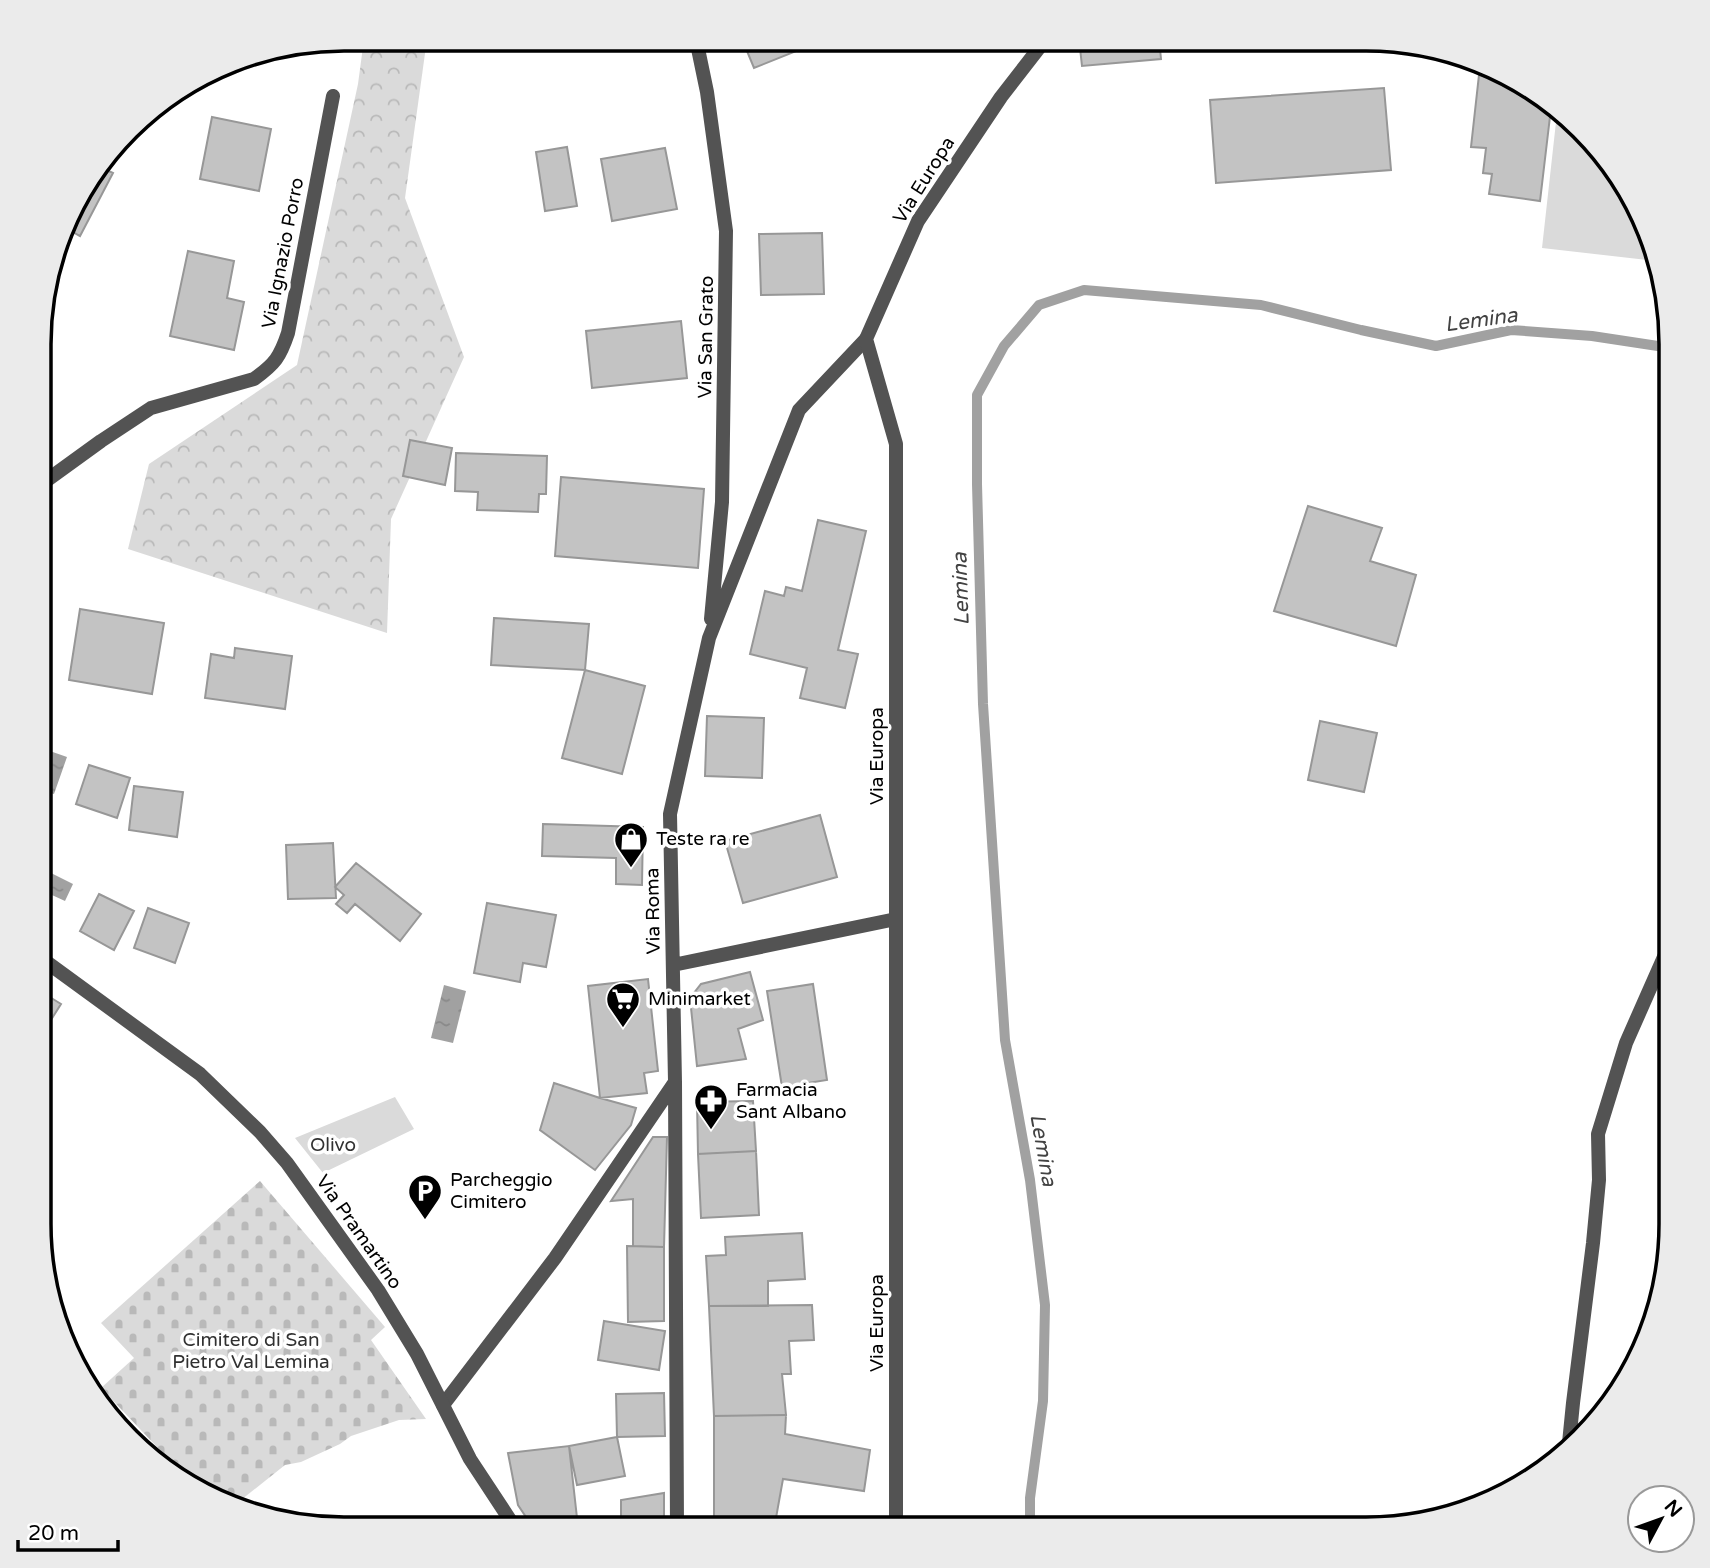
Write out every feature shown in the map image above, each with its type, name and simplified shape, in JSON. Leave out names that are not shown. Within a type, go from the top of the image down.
[{"type":"street","name":"Via San Grato","points":[[698,51],[707,92],[726,230],[722,502],[709,638]]},
{"type":"street","name":"Via Europa","points":[[896,1517],[896,444],[866,339],[918,221],[1001,97],[1037,51]]},
{"type":"street","name":"Via Ignazio Porro","points":[[51,477],[151,408],[254,379],[269,369],[281,354],[288,333],[332,96]]},
{"type":"street","name":"Via Roma","points":[[677,1517],[675,1082],[670,814],[709,638],[799,410],[866,339]]},
{"type":"street","points":[[673,964],[896,919]]},
{"type":"street","name":"Via Pramartino","points":[[51,965],[200,1074],[260,1132],[287,1163],[378,1290],[417,1354],[470,1460],[508,1517]]},
{"type":"street","points":[[1570,1434],[1599,1180],[1598,1134],[1626,1044],[1659,968]]},
{"type":"street","points":[[443,1405],[555,1258],[675,1082]]},
{"type":"green space","points":[[362,51],[425,51],[405,198],[464,357],[391,519],[387,633],[128,549],[149,464],[297,365],[358,84]]},
{"type":"green space","points":[[1556,121],[1586,151],[1610,181],[1629,214],[1647,260],[1542,248]]},
{"type":"green space","name":"Olivo","points":[[395,1097],[414,1129],[323,1173],[295,1138]]},
{"type":"green space","name":"Cimitero di San Pietro Val Lemina","points":[[260,1181],[385,1327],[371,1340],[426,1419],[399,1420],[351,1436],[301,1462],[285,1465],[242,1499],[197,1478],[168,1458],[101,1388],[134,1358],[101,1323]]},
{"type":"water","points":[[51,751],[67,757],[54,794],[51,793]]},
{"type":"water","points":[[51,873],[73,884],[65,901],[51,895]]},
{"type":"water","points":[[444,985],[466,991],[453,1043],[431,1038]]},
{"type":"building","points":[[747,51],[796,51],[754,68]]},
{"type":"building","points":[[1080,51],[1160,51],[1161,59],[1082,66]]},
{"type":"building","points":[[1479,75],[1513,90],[1550,116],[1540,201],[1489,194],[1492,174],[1483,173],[1486,148],[1471,147]]},
{"type":"building","points":[[1384,88],[1391,170],[1216,183],[1210,100]]},
{"type":"building","points":[[212,117],[271,129],[259,191],[200,179]]},
{"type":"building","points":[[567,147],[577,206],[545,211],[536,152]]},
{"type":"building","points":[[665,148],[677,209],[612,221],[601,159]]},
{"type":"building","points":[[108,171],[113,173],[80,236],[73,232],[81,214]]},
{"type":"building","points":[[822,233],[824,294],[761,295],[759,234]]},
{"type":"building","points":[[188,251],[234,261],[227,298],[244,302],[234,350],[170,336]]},
{"type":"building","points":[[681,321],[687,378],[592,388],[586,331]]},
{"type":"building","points":[[410,440],[452,448],[445,485],[403,476]]},
{"type":"building","points":[[456,453],[547,456],[546,494],[539,494],[538,512],[477,510],[478,492],[455,491]]},
{"type":"building","points":[[561,477],[704,489],[698,568],[555,556]]},
{"type":"building","points":[[1308,506],[1382,528],[1370,561],[1416,575],[1396,646],[1274,611]]},
{"type":"building","points":[[818,520],[866,531],[838,650],[858,654],[845,708],[800,698],[807,668],[750,654],[765,591],[784,596],[786,587],[802,591]]},
{"type":"building","points":[[80,609],[164,623],[152,694],[69,680]]},
{"type":"building","points":[[494,618],[589,624],[585,670],[491,665]]},
{"type":"building","points":[[235,648],[292,656],[285,709],[205,698],[211,654],[234,658]]},
{"type":"building","points":[[585,670],[645,686],[622,774],[562,758]]},
{"type":"building","points":[[707,716],[764,718],[762,778],[705,776]]},
{"type":"building","points":[[1320,721],[1377,733],[1364,792],[1308,780]]},
{"type":"building","points":[[89,765],[130,778],[117,818],[76,804]]},
{"type":"building","points":[[134,786],[183,792],[177,837],[129,830]]},
{"type":"building","points":[[820,815],[837,877],[743,903],[725,841]]},
{"type":"building","points":[[543,824],[643,827],[642,885],[616,884],[616,858],[542,856]]},
{"type":"building","points":[[333,843],[336,898],[288,899],[286,845]]},
{"type":"building","points":[[356,863],[421,914],[400,941],[355,904],[347,913],[336,904],[344,895],[335,887]]},
{"type":"building","points":[[99,894],[134,911],[114,950],[80,931]]},
{"type":"building","points":[[487,903],[556,915],[546,967],[523,963],[520,982],[474,973]]},
{"type":"building","points":[[148,908],[189,923],[175,963],[134,948]]},
{"type":"building","points":[[750,972],[763,1020],[738,1029],[746,1059],[697,1066],[690,998],[701,984]]},
{"type":"building","name":"Minimarket","points":[[648,979],[658,1071],[644,1073],[647,1093],[600,1098],[588,986]]},
{"type":"building","points":[[813,984],[827,1080],[782,1087],[767,991]]},
{"type":"building","points":[[51,998],[61,1004],[51,1020]]},
{"type":"building","points":[[554,1083],[636,1108],[631,1125],[595,1170],[540,1130]]},
{"type":"building","points":[[753,1101],[756,1151],[698,1154],[697,1102]]},
{"type":"building","points":[[653,1137],[667,1137],[664,1247],[633,1246],[633,1199],[611,1201]]},
{"type":"building","points":[[756,1151],[759,1215],[701,1218],[698,1154]]},
{"type":"building","points":[[802,1233],[805,1279],[768,1281],[768,1306],[709,1306],[706,1256],[726,1255],[725,1237]]},
{"type":"building","points":[[627,1246],[664,1247],[664,1321],[628,1322]]},
{"type":"building","points":[[812,1305],[814,1340],[789,1341],[791,1374],[782,1374],[786,1415],[714,1416],[709,1306]]},
{"type":"building","points":[[604,1321],[665,1331],[659,1370],[598,1360]]},
{"type":"building","points":[[664,1393],[665,1436],[617,1437],[616,1394]]},
{"type":"building","points":[[786,1415],[785,1434],[870,1450],[864,1491],[783,1479],[776,1517],[714,1517],[714,1416]]},
{"type":"building","points":[[617,1437],[625,1476],[577,1485],[569,1446]]},
{"type":"building","points":[[569,1446],[577,1517],[526,1517],[518,1505],[508,1453]]},
{"type":"building","points":[[664,1493],[664,1517],[621,1517],[621,1500]]},
{"type":"waterway","name":"Lemina","points":[[1030,1517],[1030,1498],[1043,1401],[1045,1305],[1030,1180],[1005,1040],[983,704],[977,395],[1004,346],[1039,305],[1084,290],[1261,305],[1436,346],[1511,330],[1592,336],[1659,346]]},
{"type":"place","name":"Teste ra re","points":[[631,869]]},
{"type":"place","name":"Minimarket","points":[[623,1029]]},
{"type":"place","name":"Farmacia Sant Albano","points":[[711,1131]]},
{"type":"place","name":"Parcheggio Cimitero","points":[[425,1221]]}]
